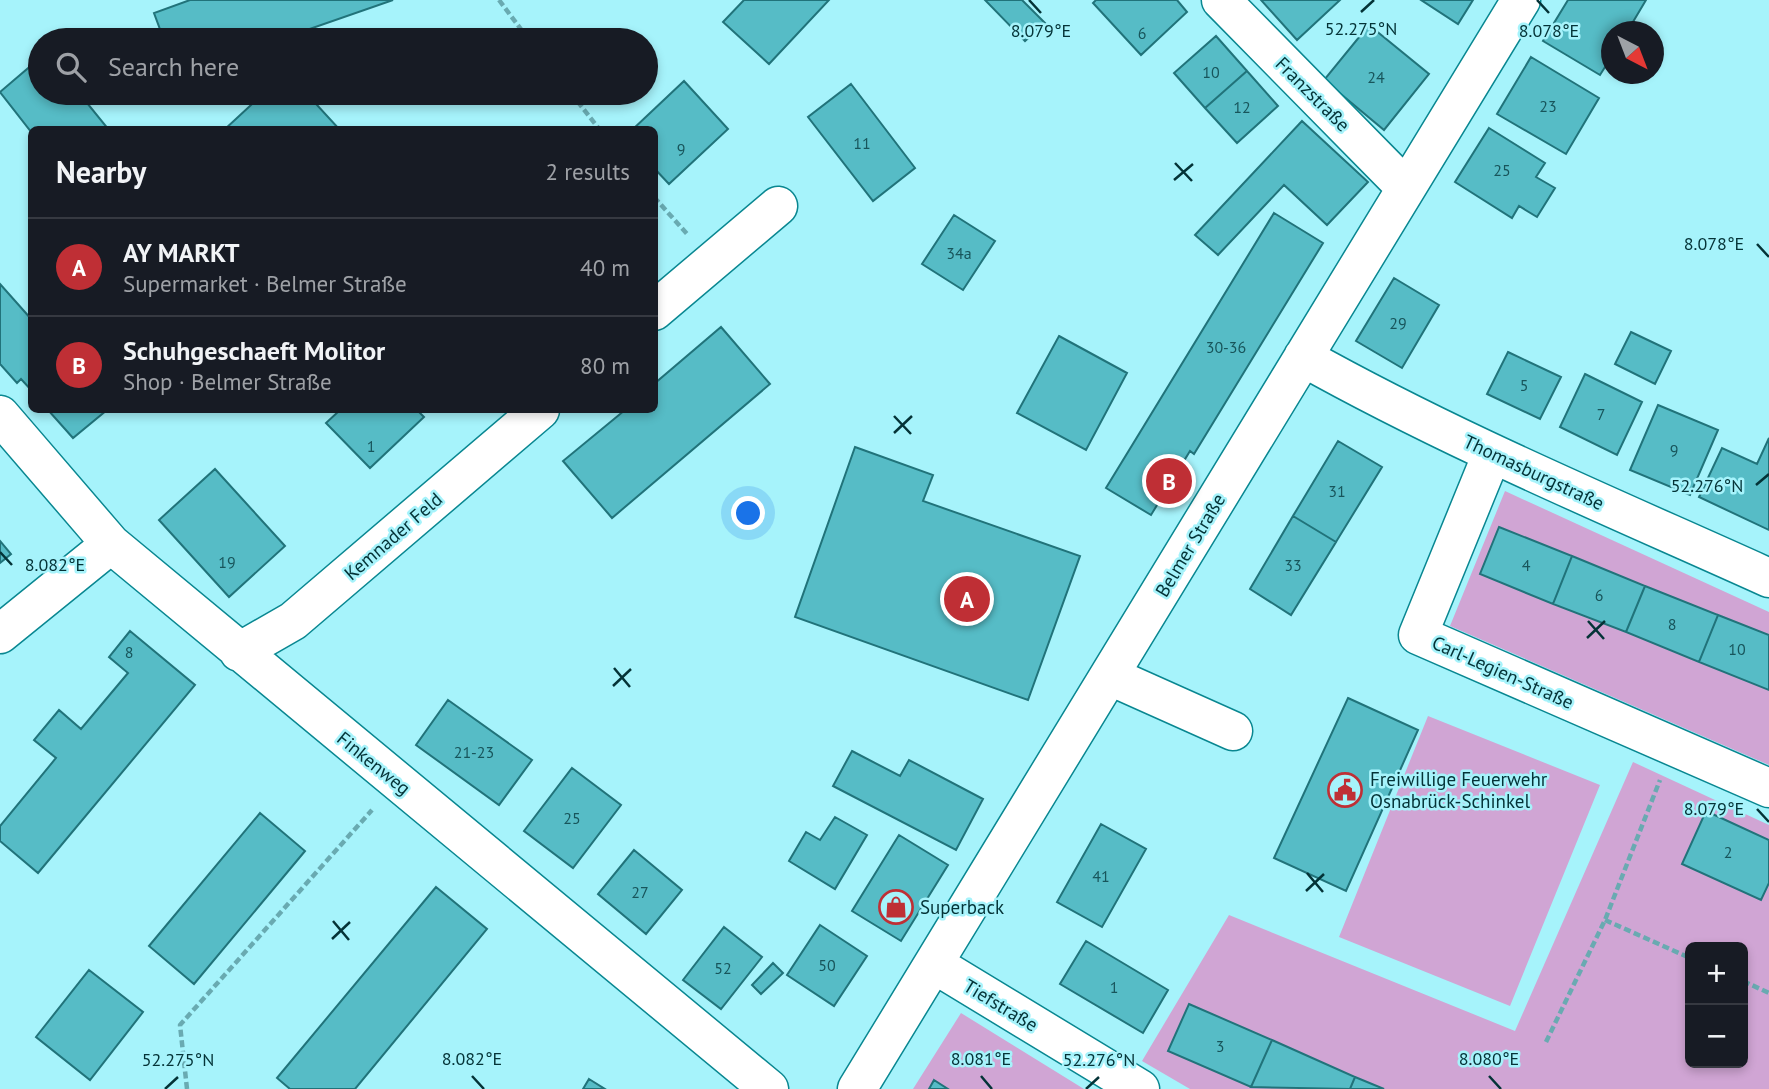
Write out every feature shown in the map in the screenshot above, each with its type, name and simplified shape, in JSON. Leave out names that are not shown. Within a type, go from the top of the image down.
[{"type":"street","name":"Franzstraße","points":[[1221,0],[1406,188]]},
{"type":"street","name":"Belmer Straße","points":[[857,1089],[1521,0]]},
{"type":"street","points":[[658,309],[778,206]]},
{"type":"street","name":"Thomasburgstraße","points":[[1303,357],[1492,454],[1769,578]]},
{"type":"street","name":"Kemnader Feld","points":[[239,652],[293,621],[536,413]]},
{"type":"street","name":"Finkenweg","points":[[0,415],[111,544],[769,1089]]},
{"type":"street","name":"Carl-Legien-Straße","points":[[1492,454],[1418,635],[1769,788]]},
{"type":"street","points":[[0,634],[111,544]]},
{"type":"street","points":[[1110,676],[1233,731]]},
{"type":"street","name":"Tiefstraße","points":[[934,964],[1140,1089]]},
{"type":"path","points":[[499,0],[520,28]]},
{"type":"path","points":[[580,105],[597,126]]},
{"type":"path","points":[[658,202],[712,263]]},
{"type":"path","points":[[1546,1042],[1605,920],[1673,746]]},
{"type":"path","points":[[187,1089],[180,1025],[396,782]]},
{"type":"path","points":[[1605,920],[1685,956]]},
{"type":"path","points":[[1748,983],[1769,993]]},
{"type":"shaded area","points":[[1505,491],[1769,612],[1769,765],[1450,626]]},
{"type":"shaded area","points":[[1428,716],[1600,785],[1510,1006],[1339,937]]},
{"type":"shaded area","points":[[1633,762],[1769,825],[1769,1089],[1190,1089],[1142,1061],[1229,915],[1515,1031]]},
{"type":"shaded area","points":[[961,1013],[1084,1089],[913,1089]]},
{"type":"building","points":[[190,0],[393,0],[312,28],[160,28],[154,13]]},
{"type":"building","points":[[744,0],[829,0],[769,64],[723,22]]},
{"type":"building","points":[[985,0],[1022,0],[1045,23],[1025,41]]},
{"type":"building","points":[[1096,0],[1177,0],[1187,12],[1141,55],[1093,3]]},
{"type":"building","points":[[1261,0],[1340,0],[1297,40]]},
{"type":"building","points":[[1421,0],[1473,0],[1458,24]]},
{"type":"building","points":[[1568,0],[1646,0],[1634,21],[1601,21],[1600,75],[1543,41]]},
{"type":"building","points":[[1369,25],[1429,74],[1384,130],[1324,80]]},
{"type":"building","points":[[1216,36],[1247,71],[1205,108],[1174,73]]},
{"type":"building","points":[[1531,57],[1599,98],[1566,154],[1497,114]]},
{"type":"building","points":[[28,68],[28,105],[89,105],[106,126],[28,128],[0,92]]},
{"type":"building","points":[[1247,71],[1278,106],[1237,143],[1205,108]]},
{"type":"building","points":[[684,81],[728,129],[669,184],[658,172],[658,126],[636,126]]},
{"type":"building","points":[[851,84],[915,168],[873,201],[808,117]]},
{"type":"building","points":[[251,105],[317,105],[336,126],[228,126]]},
{"type":"building","points":[[1302,121],[1368,182],[1327,225],[1284,185],[1218,255],[1195,235]]},
{"type":"building","points":[[1489,128],[1545,163],[1536,177],[1555,188],[1537,217],[1519,206],[1512,218],[1455,182]]},
{"type":"building","points":[[1274,213],[1323,243],[1194,454],[1190,451],[1151,515],[1106,488]]},
{"type":"building","points":[[954,215],[995,241],[963,290],[922,264]]},
{"type":"building","points":[[1394,278],[1439,305],[1402,368],[1356,341]]},
{"type":"building","points":[[0,284],[28,316],[28,387],[21,379],[17,383],[0,364]]},
{"type":"building","points":[[721,327],[770,384],[612,518],[563,461],[621,413],[658,413],[658,381]]},
{"type":"building","points":[[1631,332],[1671,351],[1655,384],[1615,364]]},
{"type":"building","points":[[1059,336],[1127,373],[1086,450],[1017,413]]},
{"type":"building","points":[[1508,352],[1561,377],[1540,419],[1487,394]]},
{"type":"building","points":[[1585,374],[1642,402],[1617,455],[1560,427]]},
{"type":"building","points":[[1658,405],[1718,430],[1690,495],[1630,470]]},
{"type":"building","points":[[51,413],[103,413],[73,438]]},
{"type":"building","points":[[337,413],[420,413],[424,417],[370,468],[326,423]]},
{"type":"building","points":[[1769,438],[1769,530],[1699,497],[1722,448],[1757,464]]},
{"type":"building","points":[[1338,441],[1382,467],[1336,542],[1293,516]]},
{"type":"building","points":[[855,447],[933,475],[923,501],[1080,556],[1028,700],[795,617]]},
{"type":"building","points":[[215,469],[285,546],[229,597],[159,520]]},
{"type":"building","points":[[1293,516],[1336,542],[1291,615],[1250,589]]},
{"type":"building","points":[[1499,527],[1572,556],[1553,604],[1480,574]]},
{"type":"building","points":[[0,541],[11,554],[0,563]]},
{"type":"building","points":[[1572,556],[1645,586],[1626,632],[1553,604]]},
{"type":"building","points":[[1645,586],[1718,615],[1699,662],[1626,632]]},
{"type":"building","points":[[1718,615],[1769,635],[1769,690],[1699,662]]},
{"type":"building","points":[[130,631],[195,685],[38,873],[0,841],[0,826],[56,758],[34,740],[59,710],[81,729],[128,673],[109,657]]},
{"type":"building","points":[[1348,698],[1418,730],[1346,891],[1274,858]]},
{"type":"building","points":[[448,700],[532,760],[499,805],[416,745]]},
{"type":"building","points":[[852,751],[900,776],[909,760],[983,799],[956,850],[833,786]]},
{"type":"building","points":[[572,768],[621,805],[573,868],[524,831]]},
{"type":"building","points":[[1706,811],[1769,840],[1769,883],[1761,900],[1682,864]]},
{"type":"building","points":[[260,813],[305,851],[194,984],[149,946]]},
{"type":"building","points":[[835,817],[867,835],[835,889],[789,861],[806,832],[820,840]]},
{"type":"building","points":[[1101,824],[1146,849],[1102,927],[1057,902]]},
{"type":"building","points":[[899,835],[948,865],[901,941],[852,911]]},
{"type":"building","points":[[634,850],[682,890],[646,934],[598,894]]},
{"type":"building","points":[[436,887],[487,929],[355,1089],[290,1089],[277,1078]]},
{"type":"building","points":[[820,925],[867,956],[834,1006],[787,975]]},
{"type":"building","points":[[724,927],[762,957],[721,1009],[683,980]]},
{"type":"building","points":[[1086,941],[1168,990],[1143,1033],[1060,984]]},
{"type":"building","points":[[773,963],[783,973],[761,994],[752,985]]},
{"type":"building","points":[[89,970],[143,1012],[90,1080],[36,1037]]},
{"type":"building","points":[[1189,1004],[1272,1040],[1251,1087],[1168,1051]]},
{"type":"building","points":[[1272,1040],[1355,1077],[1350,1089],[1251,1087]]},
{"type":"building","points":[[1355,1077],[1384,1089],[1350,1089]]},
{"type":"building","points":[[589,1079],[605,1089],[583,1089]]},
{"type":"building","points":[[934,1080],[948,1089],[929,1089]]},
{"type":"place","name":"Schuhgeschaeft Molitor","points":[[1169,481]]},
{"type":"place","name":"AY MARKT","points":[[967,599]]},
{"type":"place","name":"Freiwillige Feuerwehr Osnabrück-Schinkel","points":[[1345,790]]},
{"type":"place","name":"Superback","points":[[896,907]]}]
